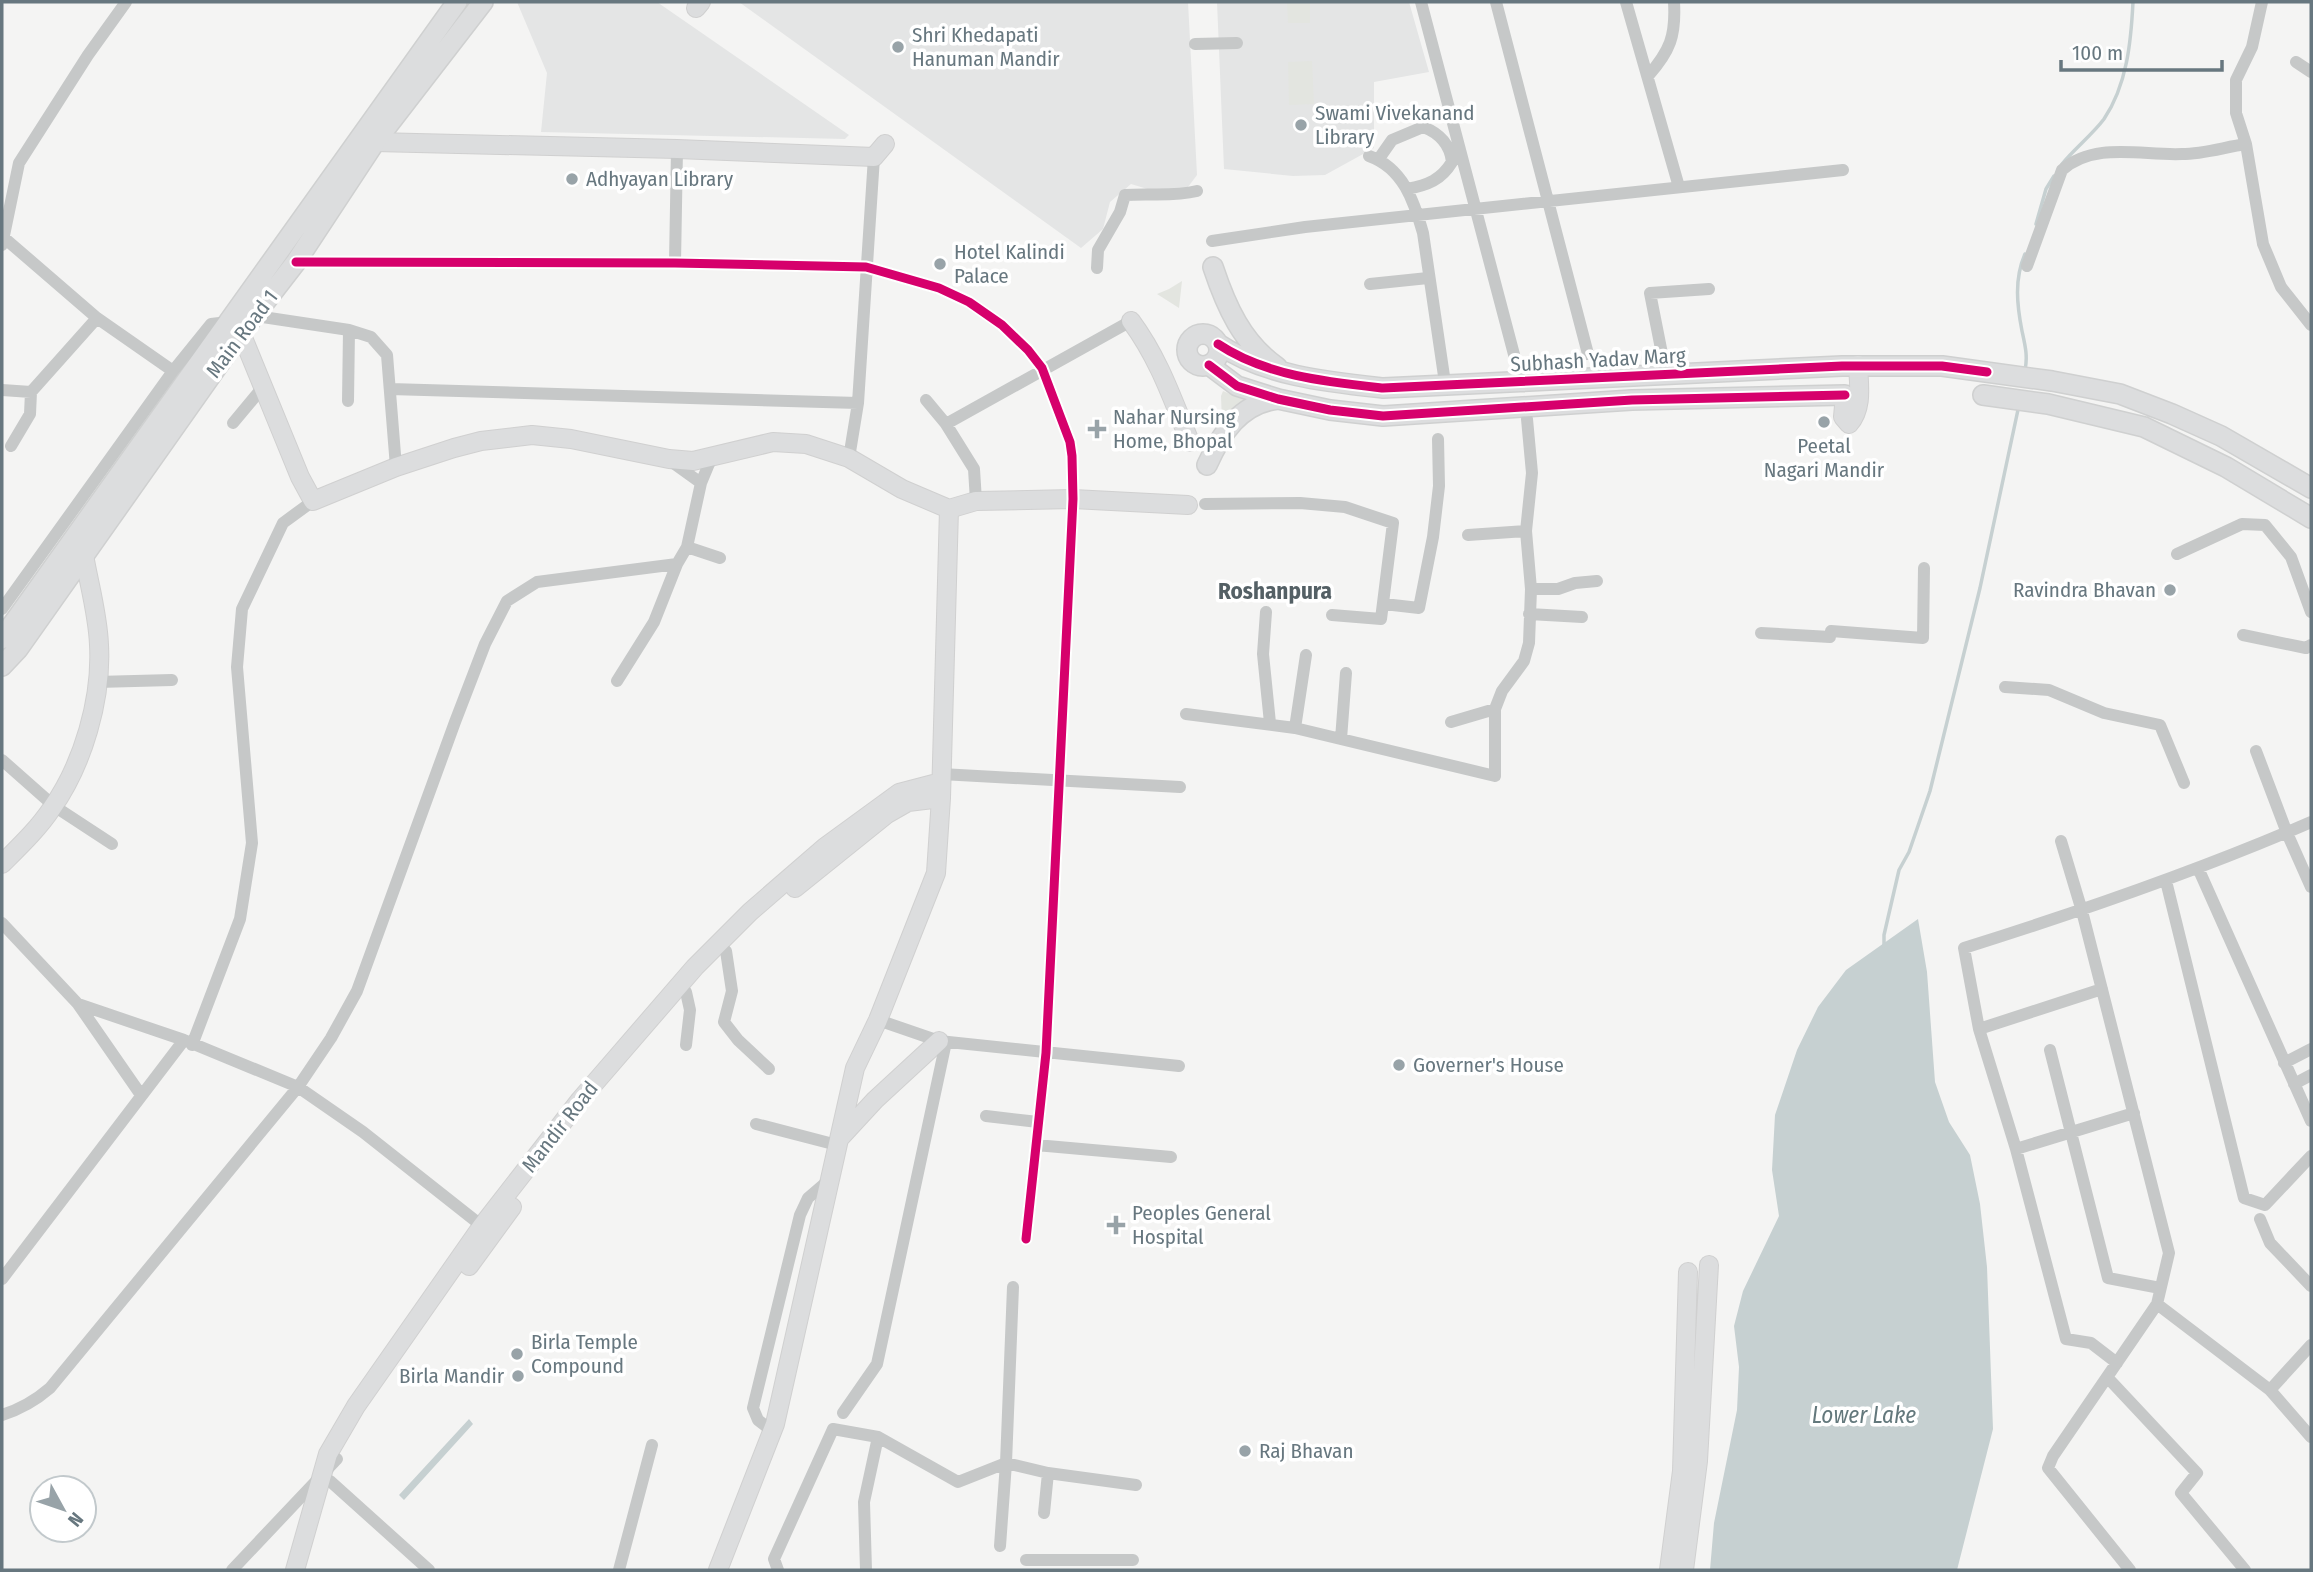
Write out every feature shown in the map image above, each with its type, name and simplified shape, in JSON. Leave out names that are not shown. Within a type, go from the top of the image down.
[{"type":"main road","name":"Main Road 1","points":[[2,666],[18,649],[84,555],[235,327],[457,2]]},
{"type":"main road","name":"Main Road 1","points":[[2,639],[235,327],[256,316],[296,262],[375,142],[483,2]]},
{"type":"main road","points":[[1213,267],[1238,326],[1267,360],[1285,373]]},
{"type":"main road","points":[[1203,334],[1215,339],[1218,344],[1218,357],[1202,367],[1191,362],[1186,350],[1192,338],[1203,334]]},
{"type":"main road","name":"Subhash Yadav Marg","points":[[1218,344],[1246,360],[1285,373],[1335,383],[1383,388],[1858,365],[1942,366],[2052,380],[2120,394],[2172,414],[2221,436],[2311,488]]},
{"type":"main road","name":"Subhash Yadav Marg","points":[[1209,365],[1237,386],[1278,399],[1331,410],[1382,416],[1632,400],[1845,396]]},
{"type":"main road","points":[[1983,396],[2048,404],[2144,427],[2226,467],[2311,518]]},
{"type":"main road","points":[[1207,465],[1226,429],[1263,401],[1278,399]]},
{"type":"street","points":[[126,2],[88,55],[19,163],[2,239],[97,318],[173,372]]},
{"type":"street","points":[[1420,2],[1521,381]]},
{"type":"street","points":[[1496,2],[1588,354]]},
{"type":"street","points":[[1626,2],[1679,187]]},
{"type":"street","points":[[1648,76],[1663,59],[1676,27],[1674,2]]},
{"type":"street","points":[[2262,2],[2252,47],[2236,80],[2236,113],[2246,144],[2263,244],[2281,287],[2311,325]]},
{"type":"street","points":[[1195,44],[1237,43]]},
{"type":"street","points":[[2296,62],[2311,72]]},
{"type":"street","points":[[1407,189],[1427,186],[1445,173],[1452,162],[1451,151],[1435,131],[1423,127],[1392,140],[1374,158],[1394,170],[1407,189],[1418,215],[1444,376]]},
{"type":"street","points":[[375,142],[677,149],[880,150],[866,267],[858,403],[849,458]]},
{"type":"street","points":[[2027,266],[2062,170],[2072,161],[2111,152],[2183,155],[2246,144]]},
{"type":"street","points":[[675,263],[677,149]]},
{"type":"street","points":[[1212,241],[1305,227],[1843,170]]},
{"type":"street","points":[[1097,268],[1098,250],[1120,212],[1125,195],[1149,193],[1177,196],[1197,191]]},
{"type":"street","points":[[296,262],[675,263],[866,267],[939,288],[969,302],[1017,338],[1042,369],[1070,442],[1073,456],[1073,499],[1046,1053],[1026,1239]]},
{"type":"street","points":[[1370,284],[1428,278]]},
{"type":"street","points":[[1666,374],[1650,293],[1709,289]]},
{"type":"street","points":[[256,316],[349,330],[372,337],[387,355],[396,467]]},
{"type":"street","points":[[11,446],[30,414],[31,392],[97,318]]},
{"type":"street","points":[[946,424],[1131,321],[1150,346],[1190,442]]},
{"type":"street","points":[[2,609],[173,372],[211,324],[235,327],[313,501]]},
{"type":"street","points":[[348,401],[349,330]]},
{"type":"street","points":[[1845,396],[1843,417],[1849,424],[1856,417],[1860,396],[1858,365]]},
{"type":"street","points":[[233,424],[263,387]]},
{"type":"street","points":[[390,389],[858,403]]},
{"type":"street","points":[[2,390],[31,392]]},
{"type":"street","points":[[926,400],[946,424],[974,469],[976,501]]},
{"type":"street","points":[[1186,714],[1295,728],[1494,776],[1495,709],[1502,691],[1524,661],[1529,643],[1531,589],[1526,531],[1532,473],[1527,419]]},
{"type":"street","points":[[2,1279],[141,1095],[188,1042],[240,919],[252,843],[237,667],[242,609],[283,523],[313,501],[396,467],[481,442],[531,435],[583,441],[669,459],[693,461],[773,442],[806,444],[849,458],[902,489],[949,509],[976,501],[1073,499],[1197,505],[1300,503],[1345,507],[1393,523],[1381,619],[1332,615]]},
{"type":"street","points":[[1384,604],[1419,608],[1433,537],[1439,486],[1438,439]]},
{"type":"street","points":[[617,681],[654,622],[677,564],[687,547],[701,483],[711,458]]},
{"type":"street","points":[[669,459],[701,483]]},
{"type":"street","points":[[718,1570],[772,1431],[855,1068],[878,1020],[936,873],[949,509]]},
{"type":"street","points":[[2177,555],[2242,524],[2265,525],[2291,556],[2311,612]]},
{"type":"street","points":[[1468,535],[1526,531]]},
{"type":"street","points":[[687,547],[720,558]]},
{"type":"street","points":[[2,864],[32,834],[54,806],[86,739],[97,682],[99,645],[84,555]]},
{"type":"street","points":[[2,1415],[37,1399],[50,1388],[298,1087],[331,1038],[357,991],[485,644],[507,601],[537,582],[677,564]]},
{"type":"street","points":[[1761,633],[1923,638],[1924,568]]},
{"type":"street","points":[[1531,589],[1558,589],[1575,583],[1597,581]]},
{"type":"street","points":[[1266,611],[1263,654],[1270,723]]},
{"type":"street","points":[[1529,614],[1582,617]]},
{"type":"street","points":[[2243,635],[2306,648],[2311,645]]},
{"type":"street","points":[[1295,728],[1306,655]]},
{"type":"street","points":[[1341,739],[1346,673]]},
{"type":"street","points":[[97,682],[172,680]]},
{"type":"street","points":[[2005,687],[2049,691],[2104,713],[2160,725],[2184,783]]},
{"type":"street","points":[[1451,722],[1495,709]]},
{"type":"street","points":[[2256,751],[2311,887]]},
{"type":"street","points":[[2,760],[54,806],[111,844]]},
{"type":"street","points":[[941,785],[1060,782],[1180,787]]},
{"type":"street","name":"Mandir Road","points":[[295,1570],[326,1477],[359,1422],[438,1308],[566,1133],[686,992],[763,914],[887,814],[941,785]]},
{"type":"street","name":"Mandir Road","points":[[306,1570],[331,1448],[356,1406],[482,1226],[580,1100],[695,967],[750,912],[825,846],[899,793],[941,785]]},
{"type":"street","points":[[2117,1363],[2091,1343],[2066,1339],[2016,1149],[1979,1029],[1964,948],[2166,881],[2311,822]]},
{"type":"street","points":[[2061,841],[2082,911],[2169,1253],[2157,1304],[2053,1456],[2048,1468],[2130,1570]]},
{"type":"street","points":[[2198,868],[2311,1121]]},
{"type":"street","points":[[2166,881],[2244,1198],[2265,1205],[2311,1156]]},
{"type":"street","points":[[2,923],[78,1004],[141,1095]]},
{"type":"street","points":[[726,951],[732,991],[724,1022],[738,1040],[769,1069]]},
{"type":"street","points":[[1979,1029],[2102,989]]},
{"type":"street","points":[[686,992],[690,1010],[686,1045]]},
{"type":"street","points":[[78,1004],[188,1042],[298,1087],[363,1132],[482,1226]]},
{"type":"street","points":[[878,1020],[943,1041],[1179,1066]]},
{"type":"street","points":[[838,1142],[875,1100],[943,1041]]},
{"type":"street","points":[[843,1413],[877,1364],[943,1041]]},
{"type":"street","points":[[2284,1063],[2311,1049]]},
{"type":"street","points":[[2050,1050],[2108,1278],[2160,1288]]},
{"type":"street","points":[[2294,1084],[2311,1075]]},
{"type":"street","points":[[2016,1149],[2134,1113]]},
{"type":"street","points":[[986,1116],[1038,1122]]},
{"type":"street","points":[[756,1124],[838,1142]]},
{"type":"street","points":[[1036,1145],[1171,1157]]},
{"type":"street","points":[[2260,1219],[2270,1243],[2311,1286]]},
{"type":"street","points":[[1684,1570],[1698,1461],[1709,1265]]},
{"type":"street","points":[[1669,1570],[1682,1471],[1688,1272]]},
{"type":"street","points":[[1000,1546],[1013,1287]]},
{"type":"street","points":[[2157,1304],[2270,1390],[2311,1437]]},
{"type":"street","points":[[2270,1390],[2311,1345]]},
{"type":"street","points":[[2107,1377],[2197,1473],[2181,1493],[2245,1570]]},
{"type":"street","points":[[778,1570],[774,1559],[833,1429],[878,1437],[958,1482],[1006,1463],[1048,1473],[1136,1485]]},
{"type":"street","points":[[866,1570],[864,1502],[878,1437]]},
{"type":"street","points":[[619,1570],[652,1445]]},
{"type":"street","points":[[1044,1513],[1048,1473]]},
{"type":"street","points":[[232,1570],[326,1477],[429,1570]]},
{"type":"street","points":[[1026,1560],[1133,1560]]},
{"type":"shaded area","points":[[517,2],[657,2],[849,135],[845,139],[541,132],[547,73]]},
{"type":"shaded area","points":[[739,2],[1188,2],[1197,175],[1185,191],[1154,191],[1131,184],[1110,202],[1103,229],[1081,248]]},
{"type":"shaded area","points":[[1217,2],[1409,2],[1429,72],[1374,82],[1374,148],[1325,175],[1293,176],[1224,169]]},
{"type":"shaded area","points":[[1287,2],[1310,2],[1310,23],[1288,23]]},
{"type":"shaded area","points":[[1312,61],[1314,104],[1289,105],[1288,62]]},
{"type":"shaded area","points":[[1182,281],[1179,308],[1157,294],[1169,289]]},
{"type":"shaded area","points":[[1223,391],[1247,401],[1222,422],[1221,396]]},
{"type":"water","name":"Lower Lake","points":[[1918,919],[1927,972],[1935,1082],[1949,1122],[1970,1155],[1980,1204],[1987,1267],[1993,1429],[1957,1570],[1710,1570],[1714,1523],[1737,1410],[1739,1367],[1734,1326],[1743,1291],[1779,1216],[1772,1170],[1775,1115],[1797,1050],[1818,1007],[1846,970]]},
{"type":"water","points":[[469,1419],[473,1424],[404,1500],[399,1495]]},
{"type":"waterway","points":[[2062,164],[2094,131],[2112,106],[2123,78],[2133,2]]},
{"type":"waterway","points":[[2036,224],[2046,189],[2054,176]]},
{"type":"waterway","points":[[2025,254],[2019,273],[2018,292],[2026,350],[2025,370]]},
{"type":"waterway","points":[[1884,946],[1884,935],[1899,870],[1909,852],[1930,791],[1980,588],[2019,405]]},
{"type":"cycle path","points":[[296,262],[675,263],[866,267],[939,288],[969,302],[1002,325],[1042,368],[1070,442],[1073,499],[1046,1053],[1026,1239]]},
{"type":"cycle path","points":[[1218,344],[1256,364],[1298,376],[1383,388],[1842,366],[1942,366],[1987,372]]},
{"type":"cycle path","points":[[1209,365],[1237,386],[1278,399],[1330,410],[1383,416],[1632,400],[1845,395]]},
{"type":"place","name":"Shri Khedapati Hanuman Mandir","points":[[898,47]]},
{"type":"place","name":"Swami Vivekanand Library","points":[[1301,125]]},
{"type":"place","name":"Adhyayan Library","points":[[572,179]]},
{"type":"place","name":"Hotel Kalindi Palace","points":[[940,264]]},
{"type":"place","name":"Peetal Nagari Mandir","points":[[1824,422]]},
{"type":"place","name":"Nahar Nursing Home, Bhopal","points":[[1097,429]]},
{"type":"place","name":"Ravindra Bhavan","points":[[2170,590]]},
{"type":"place","name":"Governer's House","points":[[1399,1065]]},
{"type":"place","name":"Peoples General Hospital","points":[[1116,1225]]},
{"type":"place","name":"Birla Temple Compound","points":[[517,1354]]},
{"type":"place","name":"Birla Mandir","points":[[518,1376]]},
{"type":"place","name":"Raj Bhavan","points":[[1245,1451]]},
{"type":"district","name":"Roshanpura","points":[[1275,591]]}]
